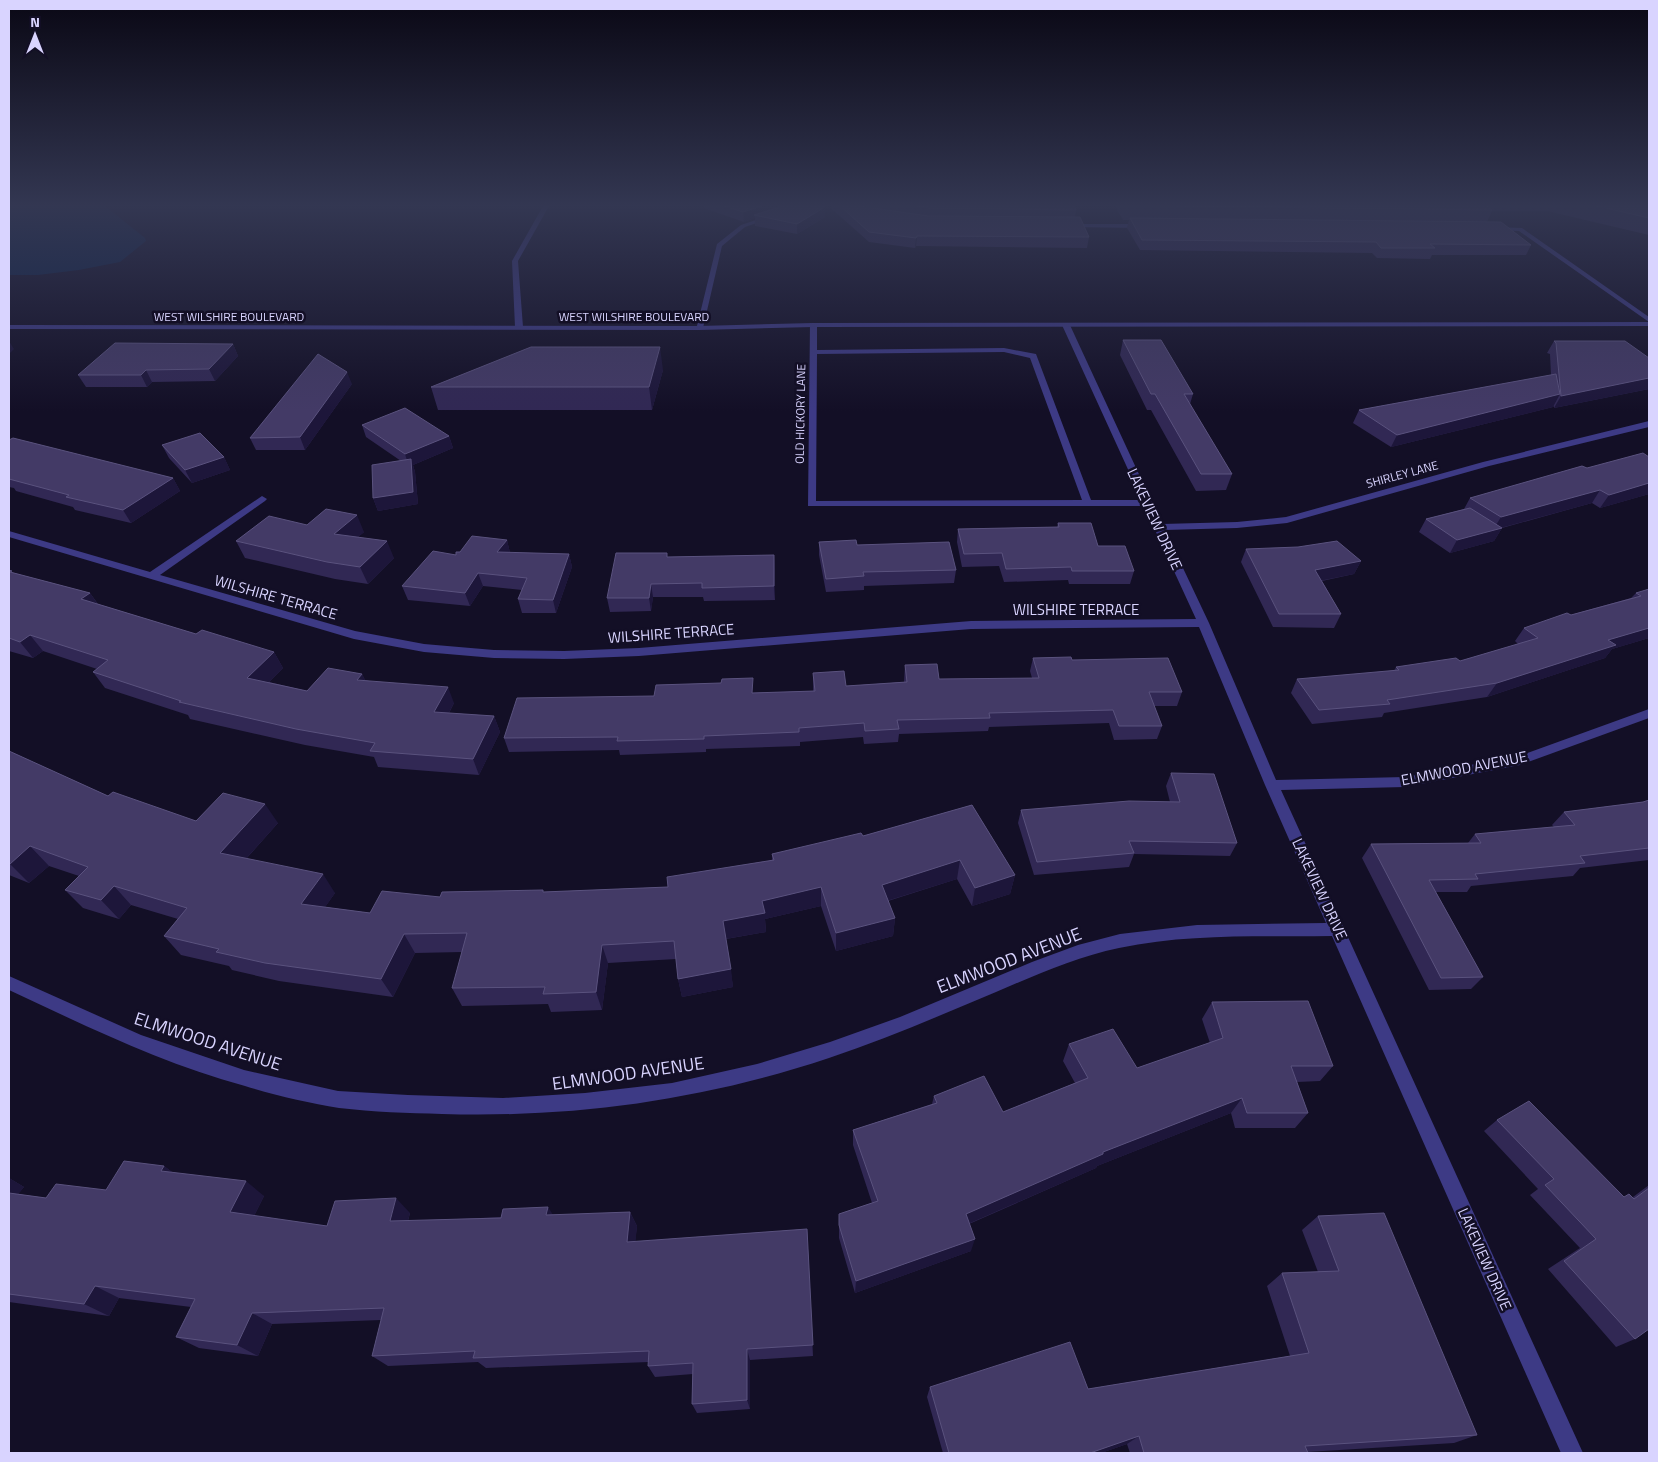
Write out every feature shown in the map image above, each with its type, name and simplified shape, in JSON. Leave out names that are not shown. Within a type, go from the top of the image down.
[{"type":"street","points":[[516,274],[519,327]]},
{"type":"street","points":[[699,328],[712,274]]},
{"type":"street","points":[[1584,274],[1649,320]]},
{"type":"street","name":"WEST WILSHIRE BOULEVARD","points":[[9,327],[699,328],[813,325],[1649,324]]},
{"type":"street","name":"OLD HICKORY LANE","points":[[813,325],[811,504],[1088,504]]},
{"type":"street","name":"LAKEVIEW DRIVE","points":[[1066,325],[1203,623],[1272,785],[1572,1453]]},
{"type":"street","points":[[813,352],[1004,350],[1033,356],[1088,504],[1148,503]]},
{"type":"street","name":"SHIRLEY LANE","points":[[1159,527],[1237,525],[1287,520],[1486,464],[1649,424]]},
{"type":"street","points":[[151,576],[262,499]]},
{"type":"street","name":"WILSHIRE TERRACE","points":[[9,534],[354,635],[424,648],[494,654],[564,655],[639,652],[971,626],[1203,623]]},
{"type":"street","name":"ELMWOOD AVENUE","points":[[1272,785],[1405,782],[1520,760],[1649,713]]},
{"type":"street","name":"ELMWOOD AVENUE","points":[[9,983],[138,1042],[244,1078],[338,1099],[408,1104],[504,1107],[585,1102],[672,1091],[757,1072],[830,1050],[903,1023],[1078,952],[1120,942],[1197,931],[1338,929]]},
{"type":"water","points":[[9,274],[44,274],[38,275]]},
{"type":"building","points":[[1123,340],[1161,340],[1193,394],[1184,394],[1232,474],[1201,474],[1155,394],[1151,394]]},
{"type":"building","points":[[1554,341],[1625,341],[1649,358],[1649,378],[1561,396],[1556,343]]},
{"type":"building","points":[[115,343],[233,344],[209,369],[146,370],[141,375],[78,375]]},
{"type":"building","points":[[531,347],[660,347],[649,387],[431,387]]},
{"type":"building","points":[[318,354],[347,372],[300,437],[250,438]]},
{"type":"building","points":[[1556,374],[1560,394],[1397,435],[1359,410]]},
{"type":"building","points":[[405,408],[449,436],[405,454],[362,425]]},
{"type":"building","points":[[200,433],[224,457],[185,470],[162,445]]},
{"type":"building","points":[[13,438],[173,478],[123,510],[66,497],[69,495],[9,479],[9,440]]},
{"type":"building","points":[[1643,453],[1649,457],[1649,483],[1609,495],[1600,490],[1501,517],[1470,498],[1582,466],[1587,468]]},
{"type":"building","points":[[411,459],[413,492],[373,498],[372,465]]},
{"type":"building","points":[[1470,508],[1502,528],[1457,540],[1426,519]]},
{"type":"building","points":[[326,509],[357,515],[334,534],[387,541],[360,567],[327,562],[236,541],[269,516],[307,525]]},
{"type":"building","points":[[1058,523],[1091,523],[1098,546],[1125,546],[1134,571],[1072,571],[1071,567],[1006,569],[1002,553],[964,554],[958,529],[1059,527]]},
{"type":"building","points":[[472,536],[507,540],[497,552],[569,554],[553,600],[518,599],[527,578],[478,573],[465,593],[402,586],[433,551],[456,555],[456,552],[460,552]]},
{"type":"building","points":[[856,540],[857,545],[949,542],[956,570],[863,572],[864,576],[826,579],[819,542]]},
{"type":"building","points":[[1337,541],[1361,561],[1315,570],[1341,614],[1279,614],[1246,549],[1298,547]]},
{"type":"building","points":[[616,553],[667,553],[667,557],[774,555],[774,586],[702,588],[702,583],[651,584],[649,598],[607,598]]},
{"type":"building","points":[[9,570],[12,571],[10,572],[90,593],[81,599],[196,634],[202,630],[274,652],[247,678],[307,691],[328,668],[362,674],[357,680],[448,687],[434,712],[494,716],[473,759],[370,751],[375,743],[296,729],[179,702],[181,701],[93,672],[108,660],[30,635],[20,642],[9,638]]},
{"type":"building","points":[[1649,589],[1649,628],[1608,640],[1616,645],[1497,683],[1387,700],[1390,704],[1319,710],[1297,679],[1399,670],[1396,667],[1456,658],[1460,661],[1538,638],[1524,628],[1567,613],[1571,615],[1641,596],[1636,593]]},
{"type":"building","points":[[1071,657],[1072,660],[1168,658],[1182,692],[1149,692],[1162,726],[1119,726],[1113,710],[989,713],[990,718],[897,720],[899,729],[865,731],[864,723],[799,728],[799,732],[704,736],[704,739],[617,741],[618,737],[504,738],[517,698],[654,696],[656,685],[721,683],[722,679],[753,678],[752,693],[815,691],[813,673],[844,671],[846,686],[907,682],[905,665],[937,664],[939,679],[1039,678],[1033,658]]},
{"type":"building","points":[[9,751],[108,796],[113,792],[196,821],[223,793],[265,804],[220,853],[323,874],[301,904],[370,913],[382,891],[440,897],[442,892],[543,890],[543,892],[668,887],[667,877],[774,860],[772,854],[861,833],[863,836],[972,805],[1015,875],[975,888],[960,860],[882,885],[895,918],[836,933],[821,887],[762,901],[765,913],[723,921],[731,969],[678,979],[674,941],[602,945],[596,992],[543,994],[545,987],[452,988],[467,933],[404,934],[381,979],[265,963],[216,952],[219,949],[164,936],[187,908],[114,886],[101,900],[65,890],[88,867],[30,846],[9,864]]},
{"type":"building","points":[[1171,773],[1214,774],[1237,843],[1129,841],[1134,853],[1037,862],[1021,810],[1129,801],[1180,802]]},
{"type":"building","points":[[1649,800],[1649,848],[1580,856],[1585,863],[1475,874],[1478,879],[1429,880],[1483,977],[1441,978],[1371,844],[1481,843],[1475,834],[1575,825],[1564,812]]},
{"type":"building","points":[[1308,1001],[1333,1066],[1291,1066],[1308,1113],[1247,1113],[1242,1098],[1103,1152],[1103,1154],[966,1214],[975,1239],[856,1281],[839,1225],[839,1214],[878,1201],[853,1130],[937,1103],[934,1096],[984,1076],[1003,1112],[1088,1078],[1069,1044],[1113,1029],[1137,1068],[1223,1038],[1212,1002]]},
{"type":"building","points":[[1529,1101],[1624,1197],[1629,1194],[1634,1199],[1649,1188],[1649,1329],[1635,1339],[1564,1261],[1596,1239],[1545,1185],[1554,1179],[1497,1120]]},
{"type":"building","points":[[124,1161],[164,1166],[161,1171],[246,1181],[230,1212],[327,1226],[335,1201],[396,1198],[390,1221],[501,1218],[503,1209],[548,1207],[546,1215],[630,1212],[627,1242],[807,1229],[813,1345],[747,1349],[747,1400],[692,1404],[693,1363],[648,1366],[649,1351],[473,1358],[475,1351],[372,1356],[384,1308],[252,1313],[237,1345],[176,1337],[195,1299],[95,1286],[84,1304],[9,1294],[9,1193],[46,1198],[56,1184],[106,1190]]},
{"type":"building","points":[[1384,1213],[1477,1435],[1305,1446],[1308,1453],[1144,1453],[1139,1436],[1090,1453],[949,1453],[930,1387],[1070,1342],[1088,1389],[1309,1353],[1282,1273],[1339,1271],[1318,1216]]}]
